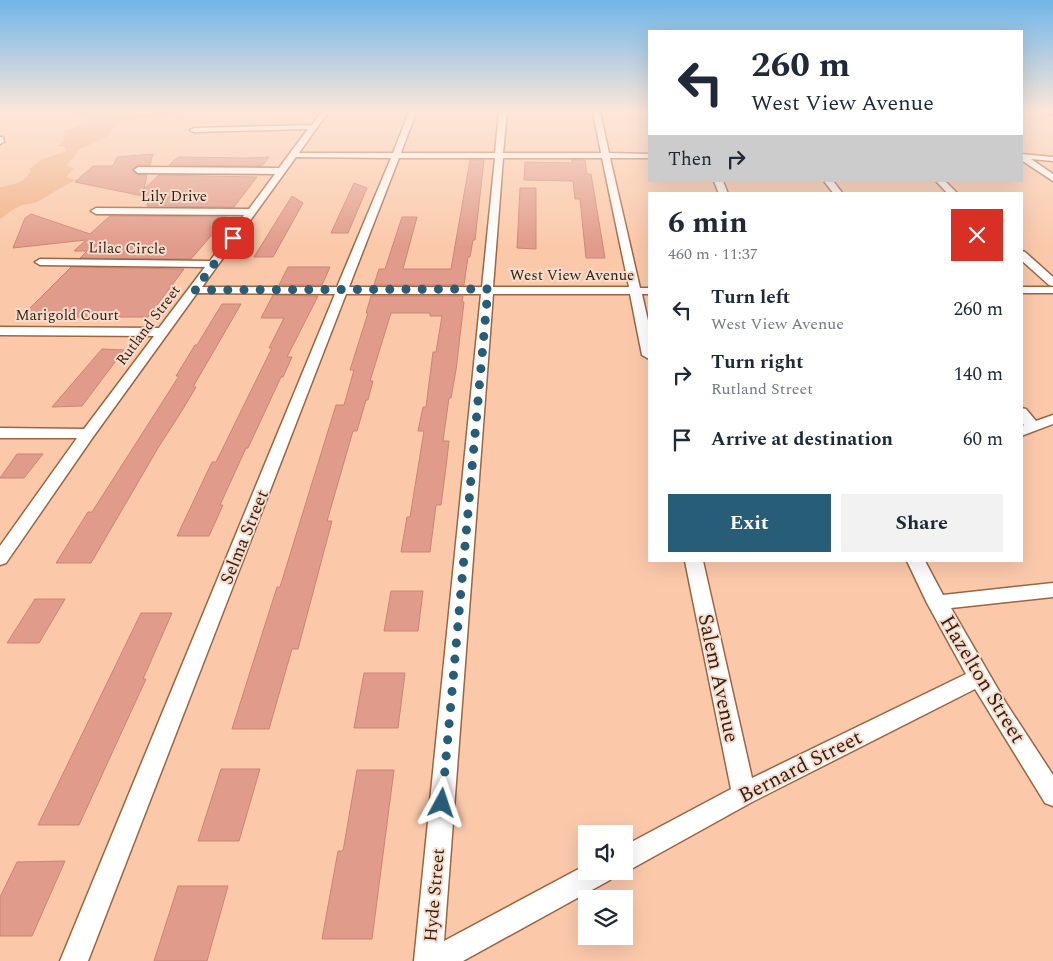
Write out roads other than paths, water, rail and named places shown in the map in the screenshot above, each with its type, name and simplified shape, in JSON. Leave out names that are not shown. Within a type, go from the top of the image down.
[{"type":"street","name":"Rutland Street","points":[[0,559],[88,434],[294,157]]},
{"type":"street","name":"Selma Street","points":[[74,961],[395,157]]},
{"type":"street","name":"Hyde Street","points":[[428,961],[499,157]]},
{"type":"street","points":[[605,157],[648,350]]},
{"type":"street","points":[[1023,157],[1053,178]]},
{"type":"street","points":[[1030,157],[1053,159]]},
{"type":"street","points":[[138,170],[283,171]]},
{"type":"street","points":[[829,182],[837,192]]},
{"type":"street","points":[[941,182],[952,192]]},
{"type":"street","name":"Lily Drive","points":[[96,210],[253,212]]},
{"type":"street","points":[[1023,256],[1053,283]]},
{"type":"street","name":"Lilac Circle","points":[[40,262],[214,264]]},
{"type":"street","name":"West View Avenue","points":[[195,290],[488,289],[648,291]]},
{"type":"street","points":[[1023,290],[1053,290]]},
{"type":"street","name":"Marigold Court","points":[[0,331],[163,332]]},
{"type":"street","points":[[1027,429],[1053,419]]},
{"type":"street","points":[[0,433],[88,434]]},
{"type":"street","name":"Salem Avenue","points":[[694,562],[744,794]]},
{"type":"street","name":"Hazelton Street","points":[[916,562],[937,603],[979,676],[1053,795]]},
{"type":"street","points":[[937,603],[1053,590]]},
{"type":"street","name":"Bernard Street","points":[[633,854],[744,794],[979,676]]},
{"type":"street","points":[[435,961],[584,880]]}]
